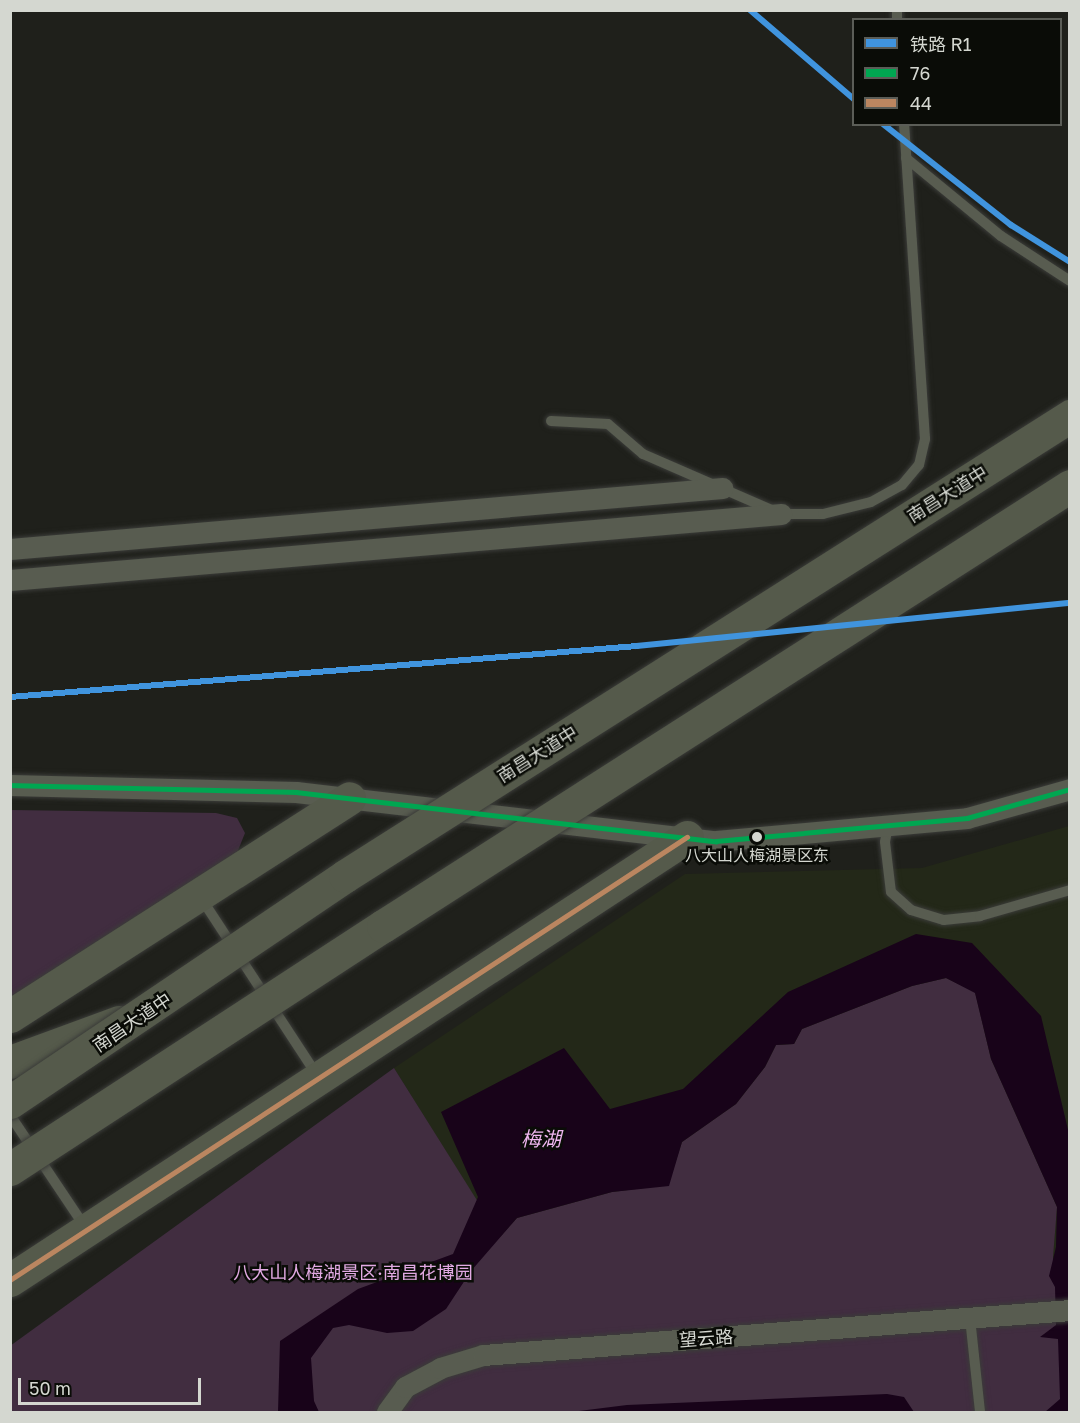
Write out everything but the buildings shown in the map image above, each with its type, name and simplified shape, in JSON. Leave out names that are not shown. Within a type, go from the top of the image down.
[{"type":"highway","name":"南昌大道中","points":[[10,1102],[152,1010],[345,876],[1070,416]]},
{"type":"highway","points":[[10,1170],[373,932],[1070,486]]},
{"type":"highway","points":[[10,1016],[349,798]]},
{"type":"highway","points":[[10,1280],[687,837]]},
{"type":"highway","points":[[10,1062],[152,1010]]},
{"type":"street","points":[[10,549],[722,488]]},
{"type":"street","points":[[10,580],[782,514]]},
{"type":"street","points":[[10,785],[296,792],[716,841],[967,819],[1070,789]]},
{"type":"street","name":"望云路","points":[[387,1413],[405,1388],[440,1368],[483,1355],[1070,1310]]},
{"type":"lane","points":[[551,421],[608,424],[644,454],[782,514],[823,514],[871,502],[902,484],[919,465],[925,439],[904,126]]},
{"type":"lane","points":[[906,158],[1001,236],[1070,281]]},
{"type":"lane","points":[[888,825],[885,842],[891,892],[911,910],[944,920],[980,916],[1070,890]]},
{"type":"lane","points":[[199,895],[319,1078]]},
{"type":"lane","points":[[10,1115],[87,1230]]},
{"type":"lane","points":[[970,1318],[980,1413]]},
{"type":"shaded area","points":[[1069,826],[1069,1257],[534,1293],[394,1068],[685,874],[922,868]]},
{"type":"green space","points":[[11,810],[216,813],[237,818],[245,833],[237,853],[11,999]]},
{"type":"green space","name":"八大山人梅湖景区·南昌花博园","points":[[946,978],[975,992],[991,1059],[1057,1207],[1053,1257],[1069,1412],[11,1412],[10,1346],[394,1068],[500,1237],[517,1218],[612,1192],[668,1185],[682,1142],[736,1104],[765,1067],[776,1045],[794,1044],[802,1029],[912,986]]},
{"type":"water","name":"梅湖","points":[[916,934],[972,943],[1041,1016],[1069,1134],[1069,1412],[1045,1412],[1060,1399],[1058,1339],[1040,1337],[1056,1325],[1055,1287],[1049,1276],[1056,1247],[1057,1207],[991,1059],[975,993],[946,978],[912,986],[802,1029],[794,1044],[776,1045],[765,1067],[736,1104],[682,1142],[669,1186],[612,1192],[517,1218],[471,1271],[446,1309],[413,1331],[387,1333],[349,1325],[333,1328],[311,1358],[314,1401],[319,1412],[278,1412],[280,1341],[358,1289],[453,1254],[478,1197],[441,1112],[564,1048],[610,1109],[683,1089],[788,992]]},
{"type":"water","points":[[887,1394],[904,1397],[914,1412],[571,1412],[627,1405]]},
{"type":"rail line","name":"R1","points":[[750,10],[852,97]]},
{"type":"rail line","name":"R1","points":[[886,126],[1011,225],[1070,262]]},
{"type":"rail line","name":"R1","points":[[10,697],[637,646],[1070,603]]},
{"type":"transit line","name":"76","points":[[10,785],[296,792],[716,841],[967,818],[1070,789]]},
{"type":"transit line","name":"44","points":[[10,1280],[687,837]]},
{"type":"place","name":"八大山人梅湖景区东","points":[[757,837]]}]
